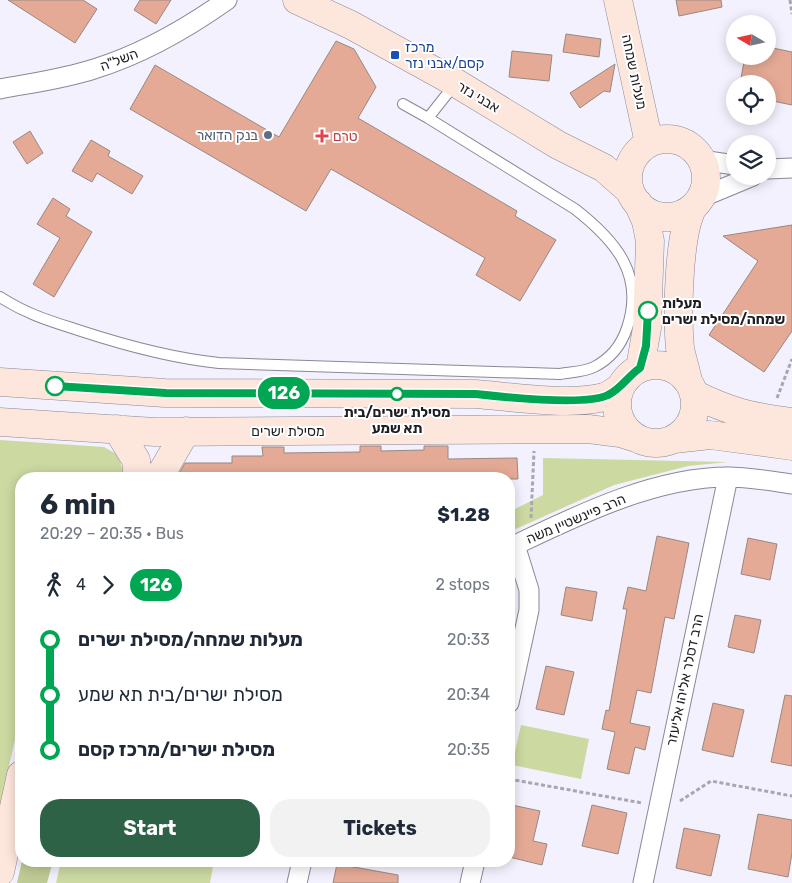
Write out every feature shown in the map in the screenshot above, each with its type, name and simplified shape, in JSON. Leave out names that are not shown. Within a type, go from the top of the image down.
[{"type":"street","name":"השל\"ה","points":[[0,89],[93,70],[136,54],[189,26],[227,0]]},
{"type":"street","name":"אבני נזר","points":[[297,0],[351,25],[456,83],[558,145],[604,168],[634,197]]},
{"type":"street","name":"אבני נזר","points":[[327,0],[351,25]]},
{"type":"street","name":"מעלות שמחה","points":[[618,0],[650,148]]},
{"type":"street","name":"מעלות שמחה","points":[[637,0],[650,148]]},
{"type":"street","points":[[604,168],[650,148],[690,146],[701,160],[706,176],[705,187],[687,218],[682,238],[680,350],[696,407],[692,420],[685,431],[674,440]]},
{"type":"street","points":[[640,368],[647,328],[650,241],[646,221],[634,197],[629,176],[650,148]]},
{"type":"street","points":[[701,160],[726,164]]},
{"type":"street","points":[[776,169],[792,168]]},
{"type":"street","points":[[634,197],[647,211],[664,216],[682,214],[696,203],[734,185]]},
{"type":"street","points":[[0,382],[166,393],[476,394],[527,398],[588,399],[606,396],[621,387],[629,376],[640,368],[653,365],[667,366],[679,372],[691,388],[723,409],[748,417],[781,421]]},
{"type":"street","points":[[621,387],[617,410],[621,421],[636,438],[655,443],[710,435],[792,446]]},
{"type":"street","name":"מסילת ישרים","points":[[0,422],[186,431],[588,429],[620,433],[636,438]]},
{"type":"street","points":[[117,429],[136,460],[137,472]]},
{"type":"street","points":[[162,472],[186,431]]},
{"type":"street","name":"הרב פיינשטיין משה","points":[[518,544],[619,499],[690,480],[728,477],[792,484]]},
{"type":"street","name":"הרב דסלר אליהו אליעזר","points":[[642,883],[728,477]]},
{"type":"street","points":[[515,675],[529,610],[529,590],[518,544]]},
{"type":"street","points":[[0,872],[15,803]]},
{"type":"street","points":[[297,883],[301,867]]},
{"type":"street","points":[[470,883],[474,867]]},
{"type":"lane","points":[[428,118],[456,83]]},
{"type":"lane","points":[[0,297],[23,312],[104,338],[146,351],[202,361],[560,374],[592,368],[612,356],[627,328],[632,312],[634,290],[629,271],[616,249],[596,226],[575,209],[403,104]]},
{"type":"path","points":[[790,0],[792,14]]},
{"type":"path","points":[[781,421],[792,359]]},
{"type":"path","points":[[518,544],[535,429]]},
{"type":"green space","points":[[0,440],[104,447],[118,455],[123,472],[15,472],[15,740],[0,806]]},
{"type":"green space","points":[[543,458],[728,462],[688,466],[614,485],[515,529],[515,509],[543,495]]},
{"type":"green space","points":[[521,725],[589,739],[581,779],[515,766],[515,752]]},
{"type":"green space","points":[[21,867],[51,867],[47,883],[17,883]]},
{"type":"green space","points":[[60,867],[213,867],[210,883],[56,883]]},
{"type":"building","points":[[8,0],[83,0],[97,9],[75,43]]},
{"type":"building","points":[[140,0],[171,0],[156,24],[134,10]]},
{"type":"building","points":[[676,0],[721,0],[722,7],[679,16]]},
{"type":"building","points":[[566,34],[601,39],[599,57],[563,52]]},
{"type":"building","points":[[336,41],[354,49],[376,87],[358,118],[517,211],[515,216],[556,240],[520,301],[476,275],[485,258],[331,169],[306,211],[130,109],[155,65],[279,137]]},
{"type":"building","points":[[776,49],[792,52],[792,105],[776,102],[776,75],[742,75],[743,65],[776,65]]},
{"type":"building","points":[[512,51],[552,55],[549,81],[509,77]]},
{"type":"building","points":[[615,64],[610,92],[604,91],[580,108],[570,93]]},
{"type":"building","points":[[30,131],[43,153],[27,164],[13,142]]},
{"type":"building","points":[[91,140],[110,151],[108,156],[143,176],[132,194],[97,173],[92,182],[72,171]]},
{"type":"building","points":[[53,198],[70,209],[66,216],[92,232],[54,297],[33,284],[60,238],[37,224]]},
{"type":"building","points":[[792,225],[792,331],[764,372],[709,335],[758,261],[723,236]]},
{"type":"building","points":[[360,446],[381,446],[381,451],[424,450],[424,446],[448,446],[448,459],[517,458],[518,479],[515,479],[515,472],[180,472],[185,463],[232,463],[232,456],[263,456],[262,447],[284,447],[284,453],[360,452]]},
{"type":"building","points":[[657,536],[689,543],[674,619],[665,617],[651,693],[637,690],[630,723],[650,727],[645,750],[635,747],[629,774],[607,769],[615,732],[602,729],[606,710],[609,711],[627,609],[623,609],[628,587],[646,591]]},
{"type":"building","points":[[748,538],[777,544],[770,580],[741,574]]},
{"type":"building","points":[[566,587],[597,592],[592,621],[561,615]]},
{"type":"building","points":[[735,615],[761,620],[754,653],[728,647]]},
{"type":"building","points":[[546,666],[574,672],[564,715],[536,709]]},
{"type":"building","points":[[785,695],[792,696],[792,766],[771,762]]},
{"type":"building","points":[[713,703],[744,710],[733,757],[702,750]]},
{"type":"building","points":[[592,805],[627,813],[618,854],[582,846]]},
{"type":"building","points":[[515,806],[540,811],[533,841],[547,844],[542,865],[515,858]]},
{"type":"building","points":[[758,814],[792,820],[792,853],[788,877],[748,869]]},
{"type":"building","points":[[684,828],[720,835],[711,876],[676,868]]},
{"type":"building","points":[[336,867],[354,867],[398,875],[398,883],[333,883]]},
{"type":"bus line","name":"126","points":[[55,386],[166,393],[476,394],[527,398],[588,399],[606,396],[621,387],[629,376],[640,368],[646,346],[648,311]]},
{"type":"place","name":"מרכז קסם/אבני נזר","points":[[395,55]]},
{"type":"place","name":"בנק הדואר","points":[[268,135]]},
{"type":"place","name":"טרם","points":[[322,136]]},
{"type":"place","name":"מעלות שמחה/מסילת ישרים","points":[[648,311]]},
{"type":"place","name":"מסילת ישרים/בית תא שמע","points":[[397,394]]}]
